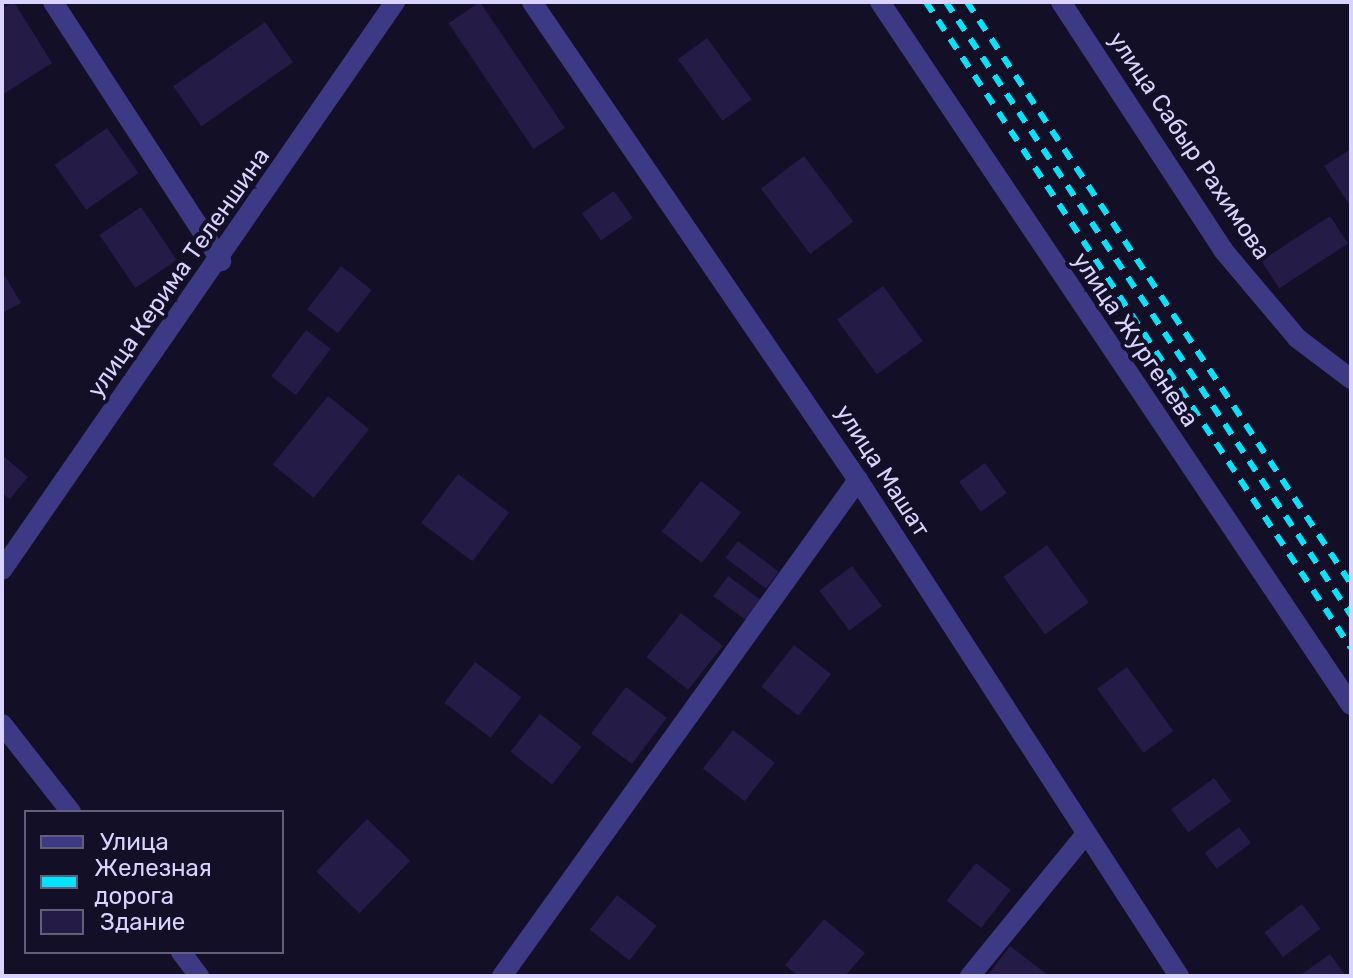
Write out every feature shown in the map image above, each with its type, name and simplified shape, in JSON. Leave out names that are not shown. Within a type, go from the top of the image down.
[{"type":"street","points":[[53,2],[221,261]]},
{"type":"street","name":"улица Керима Теленшина","points":[[2,570],[221,261],[395,2]]},
{"type":"street","name":"улица Машат","points":[[532,2],[858,480],[1179,976]]},
{"type":"street","name":"улица Жургенева","points":[[880,2],[1351,705]]},
{"type":"street","name":"улица Сабыр Рахимова","points":[[1061,2],[1223,250],[1297,338],[1351,379]]},
{"type":"street","points":[[502,976],[858,480]]},
{"type":"street","points":[[2,724],[69,810]]},
{"type":"street","points":[[970,976],[1085,835]]},
{"type":"street","points":[[182,954],[199,976]]},
{"type":"building","points":[[14,2],[52,63],[2,95],[2,8]]},
{"type":"building","points":[[480,2],[565,128],[533,149],[448,23]]},
{"type":"building","points":[[265,22],[293,62],[201,126],[173,86]]},
{"type":"building","points":[[707,38],[752,99],[723,121],[678,59]]},
{"type":"building","points":[[107,128],[139,173],[86,210],[55,165]]},
{"type":"building","points":[[1351,149],[1351,207],[1324,166]]},
{"type":"building","points":[[804,156],[853,221],[810,254],[761,188]]},
{"type":"building","points":[[614,191],[633,218],[601,240],[582,213]]},
{"type":"building","points":[[141,207],[177,260],[135,288],[100,235]]},
{"type":"building","points":[[1330,216],[1348,244],[1279,288],[1261,261]]},
{"type":"building","points":[[341,266],[372,290],[338,333],[307,309]]},
{"type":"building","points":[[2,271],[21,303],[2,313]]},
{"type":"building","points":[[883,286],[923,341],[877,375],[837,320]]},
{"type":"building","points":[[306,330],[331,349],[296,395],[271,376]]},
{"type":"building","points":[[328,396],[369,429],[314,498],[273,464]]},
{"type":"building","points":[[2,455],[28,477],[10,499],[2,493]]},
{"type":"building","points":[[985,463],[1007,493],[981,512],[959,482]]},
{"type":"building","points":[[458,474],[509,513],[472,561],[421,523]]},
{"type":"building","points":[[701,481],[741,512],[702,563],[662,531]]},
{"type":"building","points":[[738,541],[779,572],[766,588],[725,558]]},
{"type":"building","points":[[1047,545],[1089,602],[1045,634],[1003,577]]},
{"type":"building","points":[[852,566],[882,606],[849,631],[819,591]]},
{"type":"building","points":[[728,576],[762,601],[747,621],[713,596]]},
{"type":"building","points":[[681,613],[723,646],[688,690],[647,657]]},
{"type":"building","points":[[794,645],[831,674],[798,716],[761,687]]},
{"type":"building","points":[[475,662],[521,697],[491,738],[444,703]]},
{"type":"building","points":[[1127,667],[1173,731],[1144,753],[1097,689]]},
{"type":"building","points":[[626,687],[667,718],[632,764],[591,733]]},
{"type":"building","points":[[540,714],[582,747],[552,784],[510,752]]},
{"type":"building","points":[[733,730],[775,763],[745,801],[703,769]]},
{"type":"building","points":[[1214,778],[1231,801],[1188,833],[1171,809]]},
{"type":"building","points":[[367,819],[410,861],[359,913],[316,872]]},
{"type":"building","points":[[1239,827],[1251,843],[1217,869],[1205,853]]},
{"type":"building","points":[[976,863],[1011,890],[981,928],[946,901]]},
{"type":"building","points":[[617,895],[656,926],[629,960],[590,930]]},
{"type":"building","points":[[1302,904],[1321,929],[1283,957],[1264,932]]},
{"type":"building","points":[[824,919],[865,953],[845,976],[798,976],[785,965]]},
{"type":"building","points":[[1010,946],[1049,976],[987,976]]},
{"type":"building","points":[[1330,954],[1346,976],[1299,976]]},
{"type":"railway","points":[[926,2],[1351,648]]},
{"type":"railway","points":[[946,2],[1351,615]]},
{"type":"railway","points":[[967,2],[1351,584]]}]
